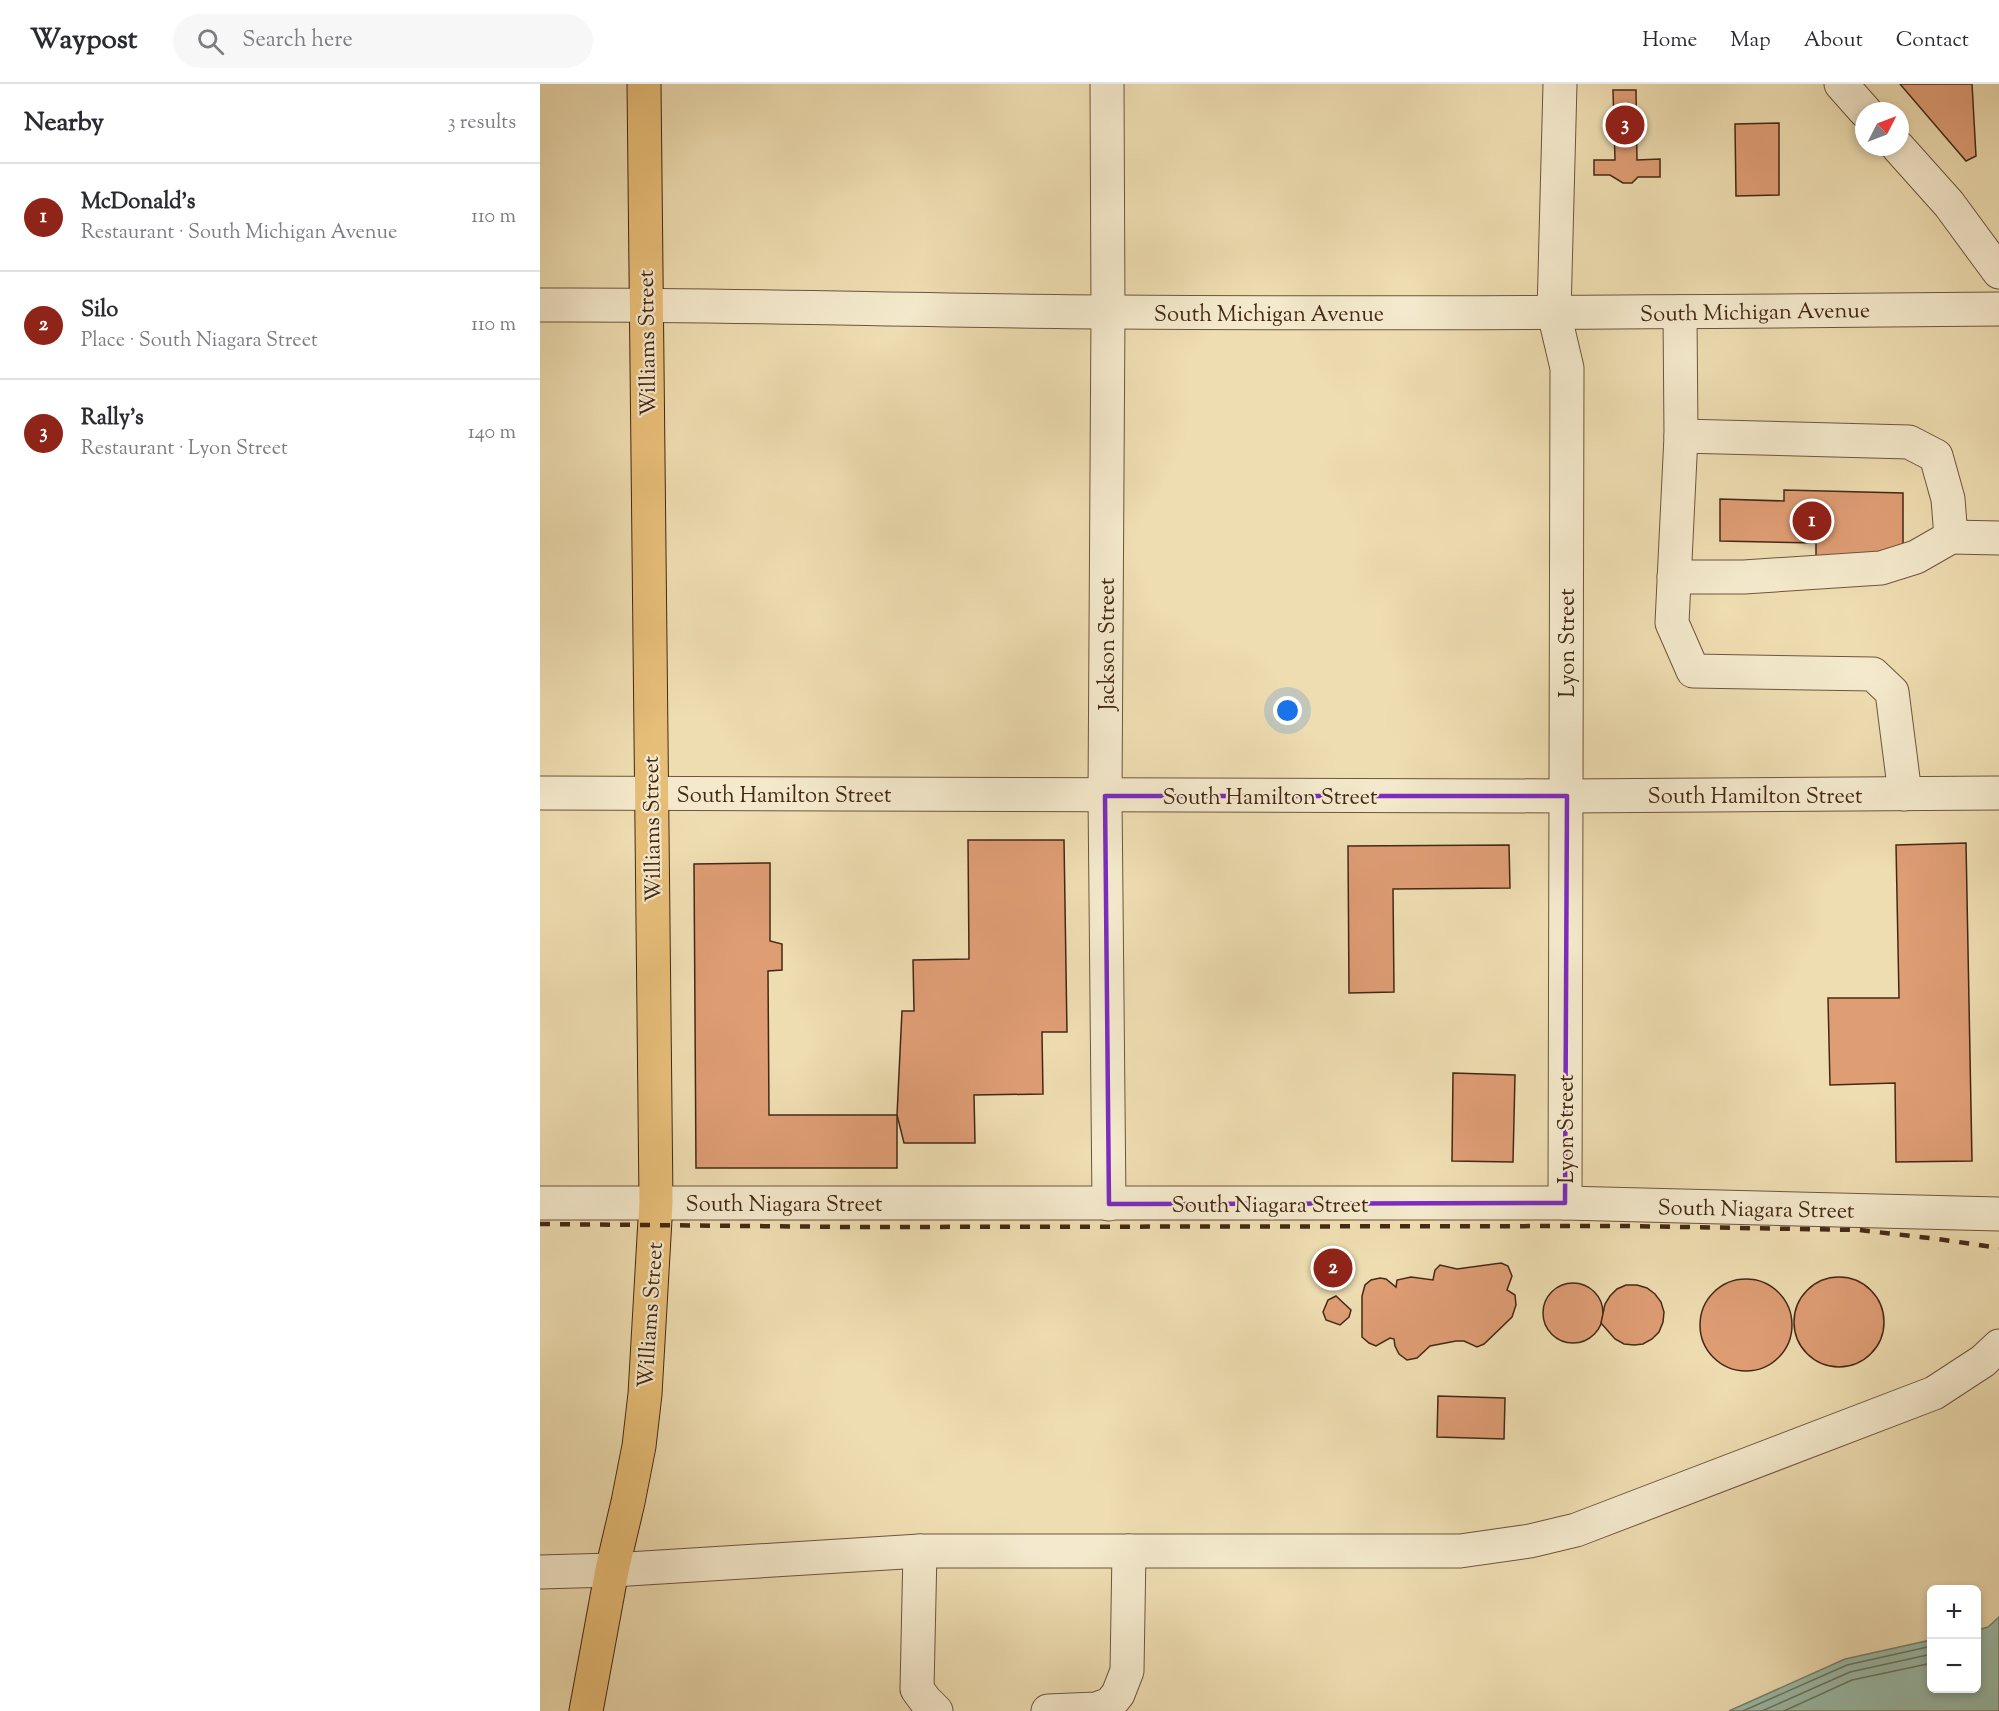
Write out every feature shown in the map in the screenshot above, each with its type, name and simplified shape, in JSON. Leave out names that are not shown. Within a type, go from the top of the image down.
[{"type":"highway","name":"Williams Street","points":[[586,1711],[612,1570],[639,1446],[645,1394],[656,1202],[644,84]]},
{"type":"street","name":"Jackson Street","points":[[1107,84],[1105,796],[1109,1204]]},
{"type":"street","name":"Lyon Street","points":[[1560,84],[1554,313],[1567,368],[1565,1203]]},
{"type":"street","points":[[1841,84],[1857,102]]},
{"type":"street","points":[[1906,156],[1949,204],[1999,272]]},
{"type":"street","name":"South Michigan Avenue","points":[[540,305],[645,304],[1108,312],[1554,313],[1999,309]]},
{"type":"street","points":[[1680,312],[1681,436],[1672,623],[1693,671],[1873,674],[1892,692],[1905,794]]},
{"type":"street","points":[[1681,436],[1909,442],[1936,456],[1947,499],[1951,537]]},
{"type":"street","points":[[1674,577],[1744,577],[1881,568],[1916,556],[1951,537],[1999,538]]},
{"type":"street","name":"South Hamilton Street","points":[[540,793],[1105,796],[1999,793]]},
{"type":"street","name":"South Niagara Street","points":[[540,1203],[1565,1203],[1999,1214]]},
{"type":"street","points":[[540,1572],[612,1570],[920,1551],[1460,1551],[1530,1541],[1576,1530],[1934,1393],[1983,1361],[1999,1346]]},
{"type":"street","points":[[920,1551],[917,1689],[936,1711]]},
{"type":"street","points":[[1048,1711],[1096,1709],[1110,1704],[1118,1694],[1127,1671],[1129,1551]]},
{"type":"highlighted area","points":[[1105,796],[1567,796],[1565,1203],[1109,1204]]},
{"type":"water","points":[[1999,1617],[1999,1711],[1729,1711],[1845,1659],[1927,1641],[1927,1693],[1981,1693],[1981,1629],[1988,1627]]},
{"type":"building","points":[[1900,84],[1972,84],[1976,156],[1966,161]]},
{"type":"building","points":[[1613,90],[1636,90],[1637,160],[1660,159],[1660,177],[1638,177],[1632,183],[1623,183],[1610,175],[1594,175],[1594,160],[1615,160]]},
{"type":"building","points":[[1779,123],[1779,195],[1736,196],[1735,124]]},
{"type":"building","points":[[1784,490],[1903,493],[1903,553],[1816,556],[1816,543],[1720,541],[1720,499],[1784,501]]},
{"type":"building","points":[[968,840],[1064,840],[1067,1032],[1042,1032],[1043,1094],[974,1095],[975,1143],[904,1143],[897,1115],[902,1011],[914,1011],[913,960],[969,959]]},
{"type":"building","points":[[1966,843],[1972,1161],[1896,1162],[1895,1083],[1830,1085],[1828,998],[1899,998],[1896,845]]},
{"type":"building","points":[[1509,845],[1510,888],[1393,889],[1394,992],[1349,993],[1348,846]]},
{"type":"building","points":[[770,863],[770,941],[782,944],[782,970],[768,971],[769,1115],[897,1115],[897,1168],[696,1168],[694,864]]},
{"type":"building","points":[[1453,1073],[1515,1075],[1513,1162],[1452,1161]]},
{"type":"building","points":[[1332,1253],[1347,1266],[1341,1279],[1331,1285],[1323,1278],[1318,1267],[1326,1254]]},
{"type":"building","points":[[1501,1263],[1508,1266],[1512,1276],[1507,1290],[1515,1295],[1516,1305],[1512,1317],[1484,1344],[1477,1347],[1464,1341],[1456,1341],[1430,1346],[1417,1358],[1407,1360],[1399,1354],[1394,1339],[1390,1338],[1376,1346],[1362,1337],[1362,1296],[1365,1285],[1371,1280],[1386,1279],[1396,1287],[1397,1280],[1411,1277],[1433,1280],[1435,1270],[1440,1265],[1457,1269]]},
{"type":"building","points":[[1839,1277],[1856,1280],[1871,1290],[1881,1305],[1884,1322],[1881,1339],[1871,1354],[1856,1364],[1839,1367],[1822,1364],[1807,1354],[1797,1339],[1794,1322],[1797,1305],[1807,1290],[1822,1280]]},
{"type":"building","points":[[1746,1279],[1764,1282],[1779,1292],[1789,1307],[1792,1325],[1789,1343],[1779,1358],[1764,1368],[1746,1371],[1728,1368],[1713,1358],[1703,1343],[1700,1325],[1703,1307],[1713,1292],[1728,1282]]},
{"type":"building","points":[[1573,1283],[1594,1292],[1603,1313],[1594,1334],[1573,1343],[1552,1334],[1543,1313],[1552,1292]]},
{"type":"building","points":[[1626,1285],[1647,1288],[1661,1302],[1664,1312],[1659,1332],[1643,1344],[1624,1344],[1615,1339],[1601,1323],[1605,1304],[1610,1296],[1617,1289]]},
{"type":"building","points":[[1336,1296],[1351,1310],[1349,1317],[1340,1325],[1326,1320],[1323,1312],[1328,1300]]},
{"type":"building","points":[[1438,1396],[1505,1398],[1504,1439],[1437,1437]]},
{"type":"railway","points":[[540,1224],[852,1227],[1625,1226],[1859,1230],[1999,1248]]},
{"type":"place","name":"Rally's","points":[[1625,125]]},
{"type":"place","name":"McDonald's","points":[[1812,521]]},
{"type":"place","name":"Silo","points":[[1333,1268]]}]
